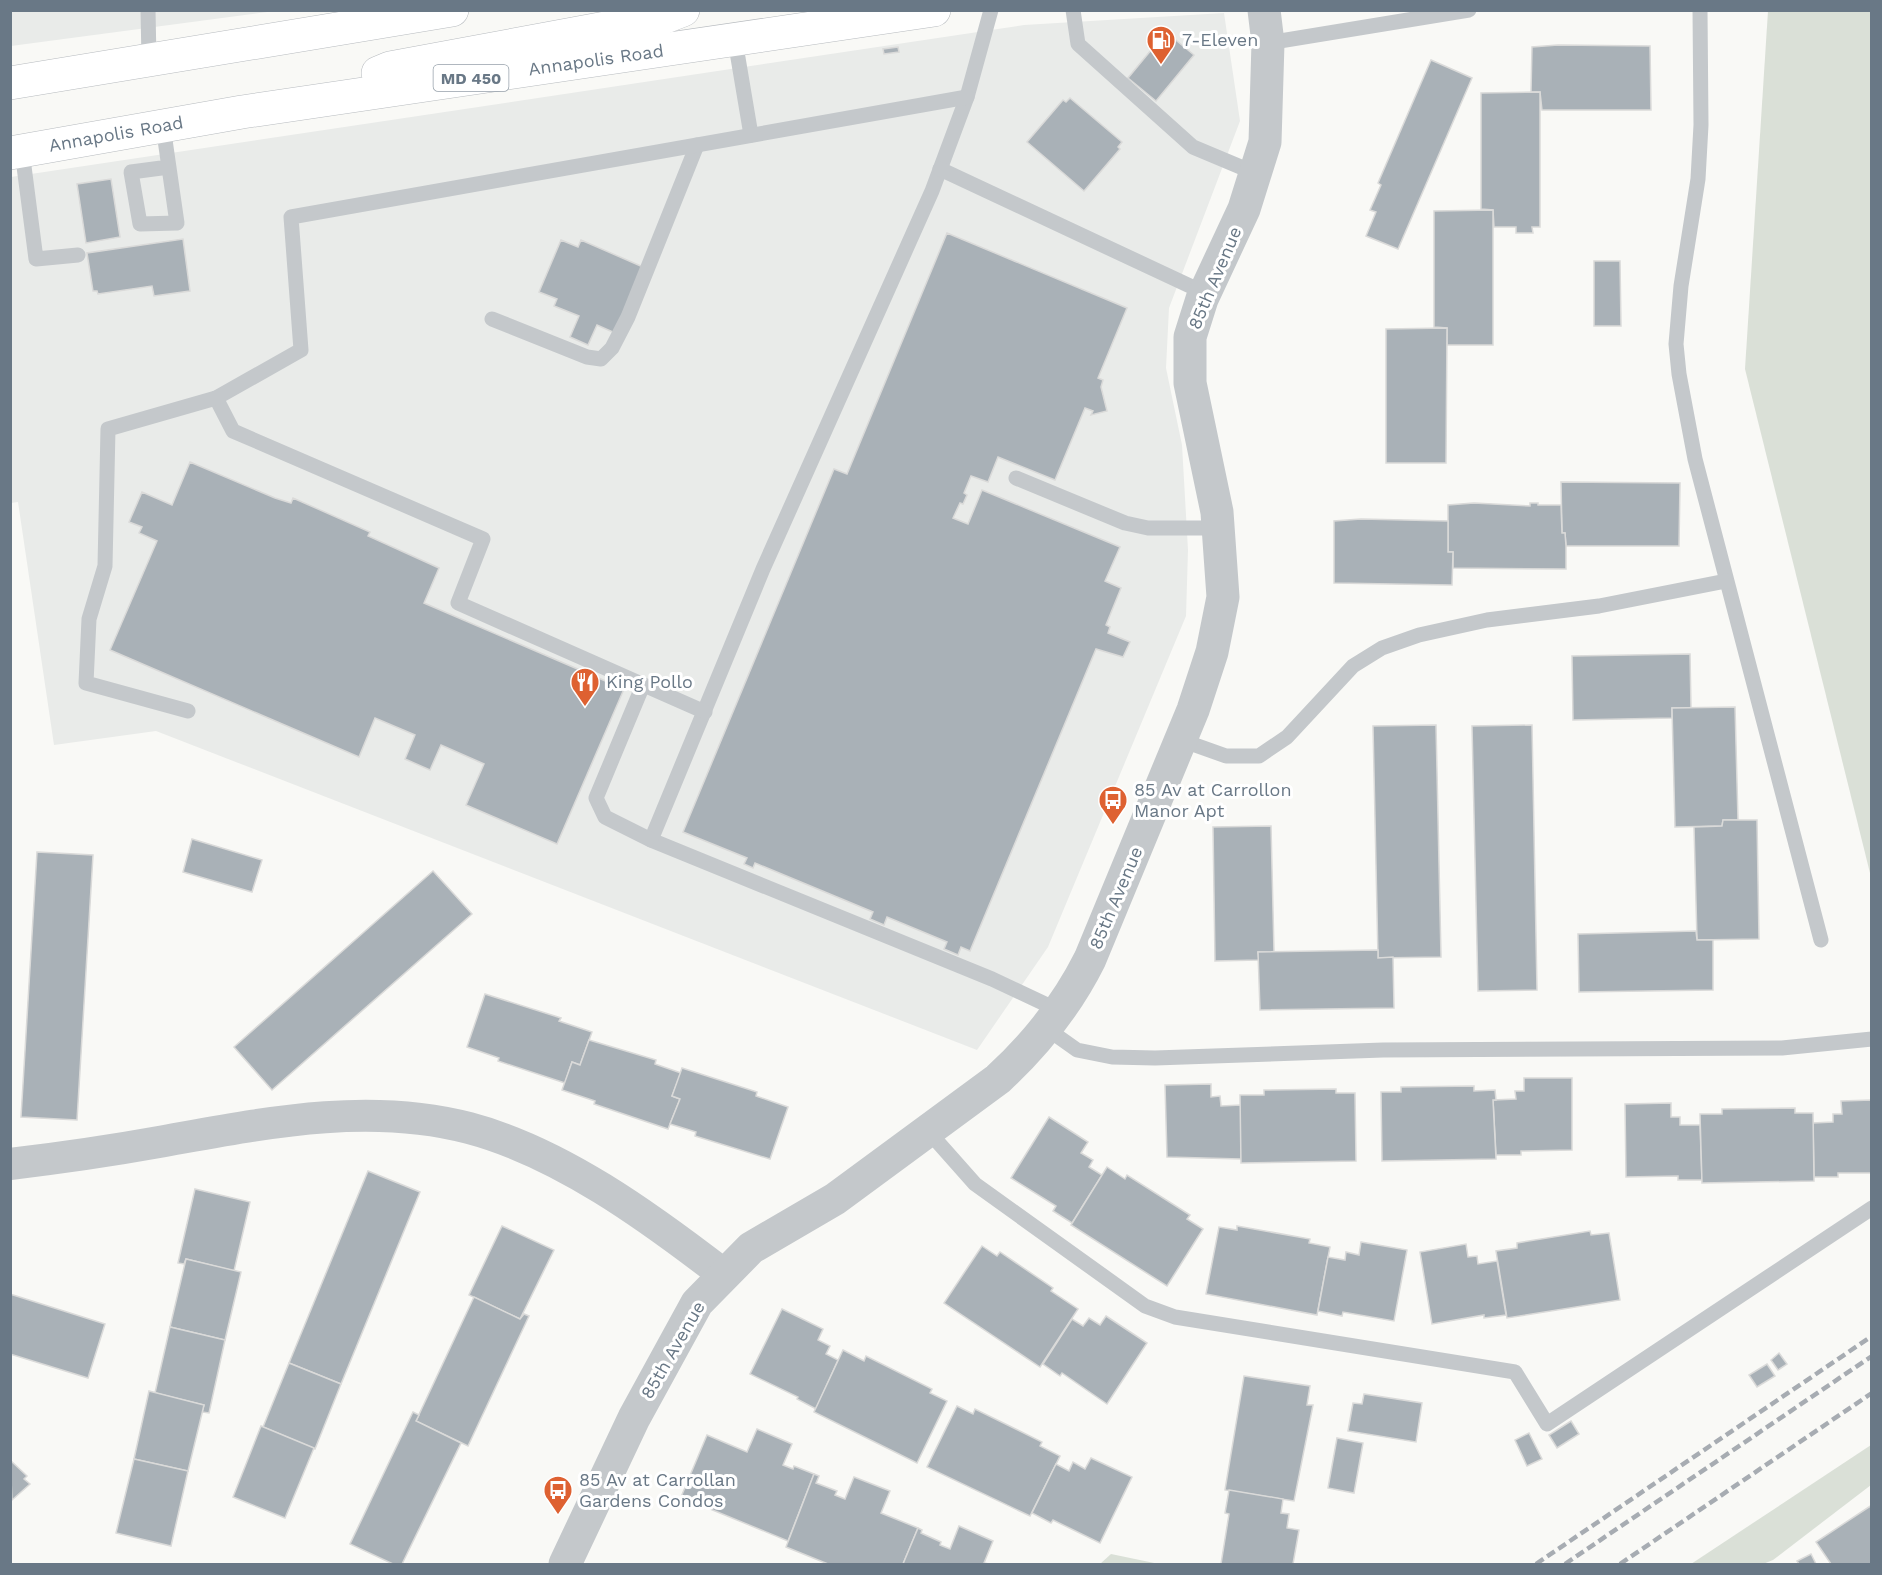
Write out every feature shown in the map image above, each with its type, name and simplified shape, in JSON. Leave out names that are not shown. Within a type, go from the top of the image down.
[{"type":"main road","points":[[10,83],[452,10]]},
{"type":"main road","points":[[314,101],[390,68],[665,17],[683,10]]},
{"type":"main road","name":"Annapolis Road","points":[[16,152],[314,101],[934,10]]},
{"type":"street","name":"85th Avenue","points":[[565,1564],[634,1418],[696,1304],[751,1248],[835,1199],[998,1079],[1022,1057],[1073,993],[1090,959],[1181,740],[1212,652],[1223,597],[1219,528],[1188,363],[1190,337],[1205,293],[1244,208],[1265,142],[1268,43],[1264,10]]},
{"type":"street","points":[[10,1164],[92,1154],[240,1127],[325,1116],[432,1120],[470,1128],[501,1139],[575,1174],[684,1244],[723,1274]]},
{"type":"lane","points":[[148,10],[149,60]]},
{"type":"lane","points":[[651,840],[768,558],[940,169],[967,96],[991,10]]},
{"type":"lane","points":[[1073,10],[1078,44],[1193,147],[1255,173]]},
{"type":"lane","points":[[1268,43],[1469,10]]},
{"type":"lane","points":[[1700,10],[1701,125],[1698,179],[1681,286],[1676,344],[1685,413],[1726,581],[1821,940]]},
{"type":"lane","points":[[735,40],[751,135]]},
{"type":"lane","points":[[188,711],[86,682],[89,619],[105,566],[108,429],[216,398],[301,350],[291,218],[967,96]]},
{"type":"lane","points":[[163,126],[169,167]]},
{"type":"lane","points":[[492,319],[586,357],[601,359],[612,348],[628,317],[697,145]]},
{"type":"lane","points":[[16,152],[36,259],[78,255]]},
{"type":"lane","points":[[940,169],[1205,293]]},
{"type":"lane","points":[[216,398],[233,431],[483,539],[458,603],[705,712]]},
{"type":"lane","points":[[1016,478],[1125,523],[1148,528],[1219,528]]},
{"type":"lane","points":[[1181,740],[1227,756],[1259,756],[1287,737],[1353,666],[1382,648],[1419,635],[1486,620],[1599,606],[1726,581]]},
{"type":"lane","points":[[643,685],[596,798],[605,817],[651,840],[992,979],[1053,1019],[1077,1050],[1112,1057],[1144,1058],[1371,1051],[1782,1048],[1872,1039]]},
{"type":"lane","points":[[928,1131],[975,1184],[1145,1306],[1175,1317],[1515,1372],[1547,1424],[1872,1208]]},
{"type":"shaded area","points":[[11,10],[275,11],[11,46]]},
{"type":"shaded area","points":[[1768,11],[1871,11],[1871,877],[1745,369]]},
{"type":"shaded area","points":[[1224,13],[1240,121],[1169,308],[1166,368],[1182,445],[1188,550],[1186,616],[1048,947],[977,1050],[156,731],[54,745],[18,502],[11,503],[11,177],[1024,25]]},
{"type":"shaded area","points":[[1871,1445],[1871,1485],[1773,1560],[1763,1564],[1691,1564]]},
{"type":"shaded area","points":[[1111,1554],[1159,1564],[1100,1564]]},
{"type":"building","name":"7-Eleven","points":[[1166,32],[1194,55],[1156,101],[1128,78]]},
{"type":"building","points":[[1650,46],[1651,110],[1542,110],[1540,92],[1531,92],[1532,47]]},
{"type":"building","points":[[898,47],[899,52],[884,54],[883,49]]},
{"type":"building","points":[[1431,60],[1472,78],[1398,249],[1366,236],[1376,212],[1370,210],[1381,185],[1378,183]]},
{"type":"building","points":[[1540,92],[1540,227],[1532,227],[1533,233],[1516,233],[1516,227],[1494,227],[1493,210],[1481,209],[1481,93]]},
{"type":"building","points":[[1070,98],[1122,142],[1118,147],[1120,149],[1084,191],[1027,142],[1063,100],[1066,102]]},
{"type":"building","points":[[111,179],[120,237],[86,243],[77,184]]},
{"type":"building","points":[[1493,210],[1493,345],[1447,345],[1447,328],[1434,327],[1434,211]]},
{"type":"building","points":[[947,233],[1127,308],[1098,378],[1103,380],[1101,387],[1107,411],[1091,415],[1093,411],[1085,408],[1055,480],[998,457],[988,482],[971,476],[964,493],[967,495],[963,504],[960,503],[953,518],[968,524],[982,490],[1120,547],[1105,581],[1121,588],[1106,625],[1110,627],[1108,633],[1130,642],[1123,657],[1096,649],[970,951],[961,947],[958,955],[944,949],[947,942],[887,917],[884,925],[870,919],[873,912],[755,863],[753,868],[744,864],[747,858],[683,832],[834,469],[847,474]]},
{"type":"building","points":[[183,239],[190,291],[154,296],[152,286],[98,294],[97,291],[93,291],[87,253]]},
{"type":"building","points":[[561,240],[578,247],[581,240],[643,267],[615,333],[597,325],[588,345],[570,337],[579,316],[554,306],[557,299],[539,292]]},
{"type":"building","points":[[1594,261],[1620,261],[1621,326],[1594,326]]},
{"type":"building","points":[[1447,328],[1446,463],[1386,463],[1386,329]]},
{"type":"building","points":[[190,462],[275,498],[291,503],[293,498],[370,532],[368,536],[439,568],[424,603],[624,689],[557,844],[466,805],[484,764],[441,745],[430,770],[405,759],[415,735],[375,718],[359,757],[110,650],[157,541],[139,533],[142,527],[129,522],[142,492],[172,505]]},
{"type":"building","points":[[1561,482],[1680,483],[1679,546],[1566,546],[1565,533],[1562,533]]},
{"type":"building","points":[[1474,503],[1561,505],[1562,533],[1565,533],[1566,569],[1453,568],[1453,552],[1448,552],[1448,505]]},
{"type":"building","points":[[1361,519],[1448,521],[1448,552],[1453,552],[1452,585],[1334,583],[1334,521]]},
{"type":"building","points":[[1690,654],[1691,708],[1672,708],[1672,718],[1573,720],[1572,656]]},
{"type":"building","points":[[1735,707],[1738,820],[1723,820],[1722,826],[1675,827],[1672,708]]},
{"type":"building","points":[[1436,725],[1441,957],[1378,958],[1373,726]]},
{"type":"building","points":[[1532,725],[1537,990],[1478,991],[1472,726]]},
{"type":"building","points":[[1723,820],[1757,820],[1759,939],[1697,940],[1694,827],[1722,826]]},
{"type":"building","points":[[1271,826],[1274,952],[1258,952],[1259,960],[1215,961],[1213,827]]},
{"type":"building","points":[[192,839],[262,860],[252,892],[183,872]]},
{"type":"building","points":[[37,852],[93,855],[77,1120],[21,1117]]},
{"type":"building","points":[[433,871],[472,914],[272,1090],[234,1047]]},
{"type":"building","points":[[1696,931],[1697,940],[1713,940],[1713,990],[1579,992],[1578,934]]},
{"type":"building","points":[[1378,950],[1378,958],[1393,957],[1394,1008],[1260,1010],[1258,952]]},
{"type":"building","points":[[485,994],[561,1018],[559,1021],[592,1032],[580,1065],[572,1062],[565,1083],[498,1061],[499,1058],[467,1047]]},
{"type":"building","points":[[589,1040],[656,1060],[655,1064],[681,1073],[672,1096],[680,1099],[668,1129],[594,1104],[595,1101],[562,1090],[572,1062],[580,1065]]},
{"type":"building","points":[[682,1068],[757,1092],[756,1096],[788,1107],[770,1159],[695,1136],[696,1132],[670,1124],[680,1099],[672,1096]]},
{"type":"building","points":[[1524,1078],[1572,1078],[1572,1150],[1521,1151],[1521,1155],[1496,1155],[1493,1100],[1516,1099],[1515,1091],[1524,1091]]},
{"type":"building","points":[[1211,1084],[1211,1097],[1220,1096],[1221,1106],[1241,1105],[1241,1159],[1167,1157],[1165,1085]]},
{"type":"building","points":[[1474,1086],[1474,1091],[1495,1090],[1496,1100],[1493,1100],[1496,1159],[1382,1161],[1381,1092],[1401,1092],[1401,1087]]},
{"type":"building","points":[[1336,1089],[1336,1093],[1355,1093],[1356,1161],[1241,1163],[1240,1095],[1264,1095],[1264,1090]]},
{"type":"building","points":[[1872,1100],[1872,1173],[1838,1173],[1838,1177],[1814,1177],[1813,1123],[1833,1122],[1833,1114],[1842,1114],[1841,1101]]},
{"type":"building","points":[[1671,1103],[1671,1117],[1680,1117],[1680,1125],[1700,1125],[1702,1180],[1678,1180],[1678,1176],[1626,1177],[1625,1104]]},
{"type":"building","points":[[1795,1108],[1795,1113],[1813,1113],[1814,1181],[1702,1183],[1700,1114],[1722,1114],[1722,1109]]},
{"type":"building","points":[[1049,1117],[1088,1142],[1081,1153],[1093,1160],[1089,1167],[1102,1175],[1072,1223],[1053,1211],[1056,1206],[1011,1178]]},
{"type":"building","points":[[1107,1167],[1125,1179],[1127,1175],[1190,1215],[1187,1219],[1203,1229],[1167,1286],[1071,1225]]},
{"type":"building","points":[[368,1171],[420,1192],[341,1384],[289,1363]]},
{"type":"building","points":[[195,1189],[250,1202],[234,1271],[186,1259],[184,1264],[178,1263]]},
{"type":"building","points":[[502,1226],[554,1250],[520,1319],[469,1295]]},
{"type":"building","points":[[1237,1226],[1310,1239],[1309,1243],[1330,1247],[1317,1315],[1206,1294],[1219,1227],[1237,1230]]},
{"type":"building","points":[[1590,1231],[1591,1235],[1609,1233],[1620,1300],[1507,1318],[1496,1251],[1517,1248],[1517,1243]]},
{"type":"building","points":[[1361,1242],[1407,1250],[1394,1321],[1343,1312],[1342,1316],[1318,1311],[1328,1257],[1345,1260],[1346,1252],[1359,1255]]},
{"type":"building","points":[[1466,1244],[1468,1257],[1477,1256],[1478,1264],[1497,1261],[1506,1315],[1484,1318],[1484,1315],[1432,1324],[1420,1252]]},
{"type":"building","points":[[982,1246],[997,1256],[1000,1252],[1053,1288],[1051,1291],[1078,1309],[1040,1367],[944,1303]]},
{"type":"building","points":[[186,1259],[241,1272],[225,1340],[170,1327]]},
{"type":"building","points":[[10,1294],[105,1324],[88,1378],[10,1354]]},
{"type":"building","points":[[474,1297],[520,1319],[524,1314],[529,1316],[468,1446],[416,1421]]},
{"type":"building","points":[[782,1309],[823,1329],[818,1340],[830,1346],[826,1354],[838,1360],[816,1409],[797,1399],[798,1397],[750,1374]]},
{"type":"building","points":[[1106,1316],[1147,1343],[1107,1404],[1062,1373],[1060,1376],[1043,1364],[1072,1319],[1083,1326],[1089,1318],[1100,1325]]},
{"type":"building","points":[[170,1327],[225,1340],[209,1413],[202,1412],[204,1405],[155,1393]]},
{"type":"building","points":[[843,1350],[864,1361],[866,1356],[932,1389],[930,1393],[947,1401],[917,1463],[814,1412]]},
{"type":"building","points":[[1779,1353],[1787,1364],[1778,1370],[1771,1360]]},
{"type":"building","points":[[289,1363],[341,1384],[315,1449],[263,1427]]},
{"type":"building","points":[[1767,1364],[1775,1376],[1757,1387],[1749,1375]]},
{"type":"building","points":[[1244,1376],[1310,1386],[1307,1405],[1313,1405],[1294,1501],[1225,1490]]},
{"type":"building","points":[[149,1391],[204,1405],[188,1471],[134,1459]]},
{"type":"building","points":[[1364,1394],[1422,1403],[1416,1442],[1348,1431],[1353,1403],[1362,1404]]},
{"type":"building","points":[[957,1406],[973,1414],[975,1409],[1042,1442],[1040,1446],[1060,1456],[1030,1516],[927,1467]]},
{"type":"building","points":[[413,1412],[419,1415],[416,1421],[461,1443],[402,1564],[393,1564],[350,1544]]},
{"type":"building","points":[[1571,1421],[1579,1434],[1557,1448],[1549,1435]]},
{"type":"building","points":[[261,1426],[314,1448],[285,1518],[233,1497]]},
{"type":"building","points":[[757,1429],[792,1444],[783,1465],[793,1469],[794,1466],[814,1474],[788,1541],[681,1497],[707,1435],[747,1452]]},
{"type":"building","points":[[1529,1433],[1542,1459],[1527,1466],[1515,1440]]},
{"type":"building","points":[[1337,1438],[1363,1443],[1354,1493],[1328,1488]]},
{"type":"building","points":[[1091,1458],[1132,1477],[1100,1543],[1053,1520],[1051,1523],[1032,1513],[1056,1464],[1069,1471],[1073,1462],[1085,1469]]},
{"type":"building","points":[[134,1459],[188,1471],[171,1546],[116,1533]]},
{"type":"building","points":[[10,1460],[27,1476],[24,1479],[30,1484],[12,1500]]},
{"type":"building","points":[[814,1474],[819,1476],[816,1483],[837,1491],[835,1495],[845,1499],[854,1477],[890,1491],[881,1513],[918,1528],[903,1564],[828,1564],[786,1547]]},
{"type":"building","points":[[1229,1490],[1283,1499],[1281,1513],[1289,1514],[1287,1528],[1299,1530],[1293,1564],[1221,1564],[1229,1514],[1225,1513]]},
{"type":"building","points":[[1872,1505],[1872,1564],[1831,1564],[1816,1542]]},
{"type":"building","points":[[959,1526],[993,1541],[984,1563],[989,1564],[903,1564],[918,1528],[922,1530],[921,1533],[950,1549]]},
{"type":"building","points":[[1811,1554],[1816,1564],[1799,1564],[1797,1561]]},
{"type":"railway","points":[[1536,1564],[1872,1336]]},
{"type":"railway","points":[[1565,1564],[1872,1356]]},
{"type":"railway","points":[[1620,1564],[1872,1393]]},
{"type":"place","name":"7-Eleven","points":[[1161,66]]},
{"type":"place","name":"King Pollo","points":[[585,708]]},
{"type":"place","name":"85 Av at Carrollon Manor Apt","points":[[1113,826]]},
{"type":"place","name":"85 Av at Carrollan Gardens Condos","points":[[558,1516]]}]
